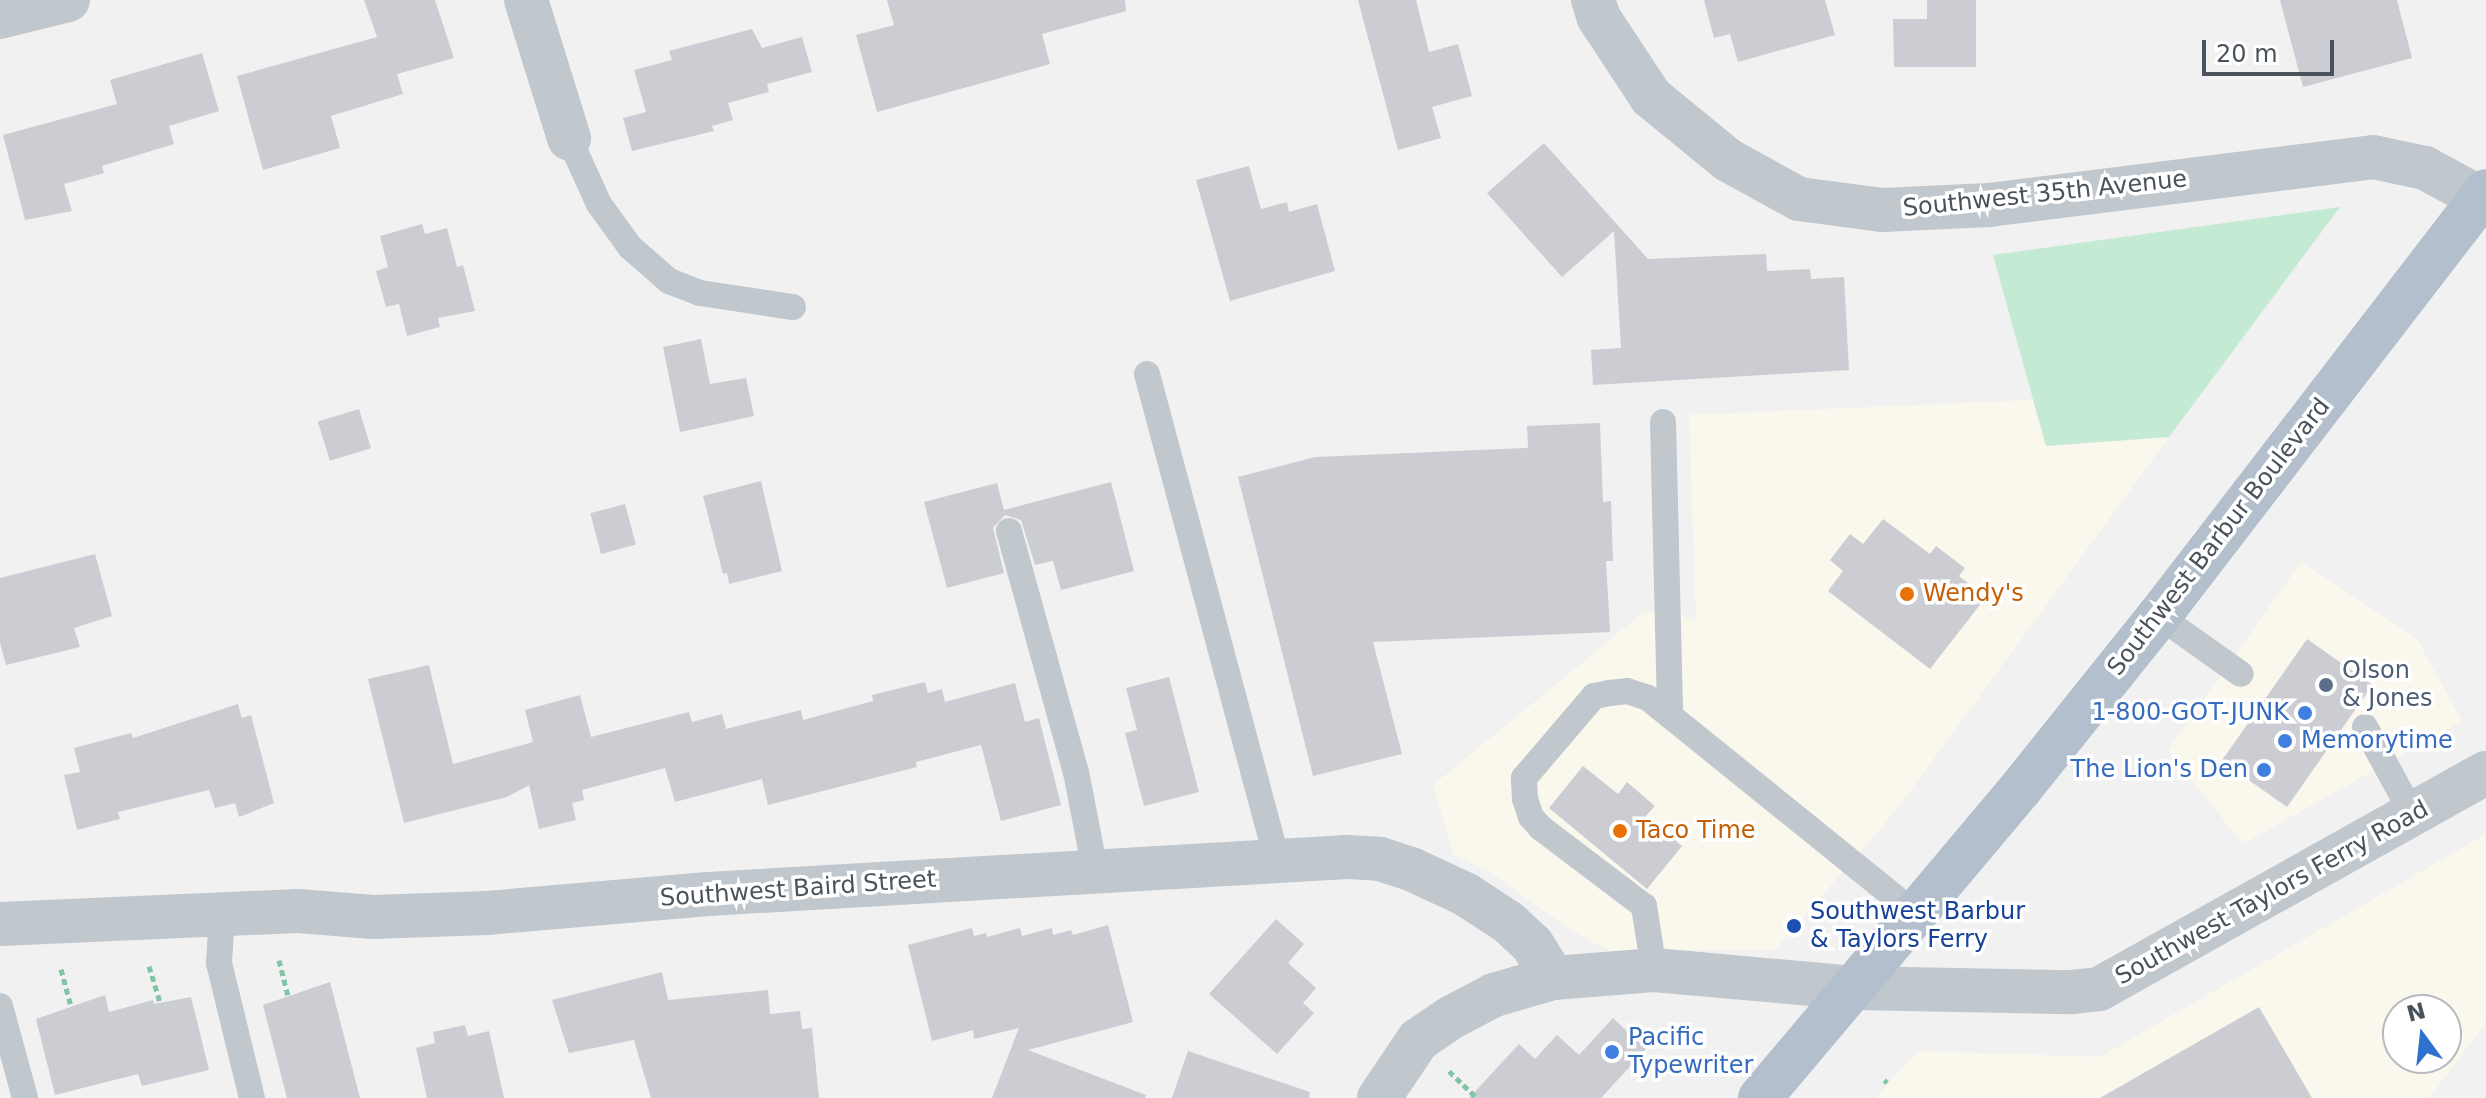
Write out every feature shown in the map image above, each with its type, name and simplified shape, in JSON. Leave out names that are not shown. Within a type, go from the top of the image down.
[{"type":"main road","name":"Southwest Barbur Boulevard","points":[[1760,1098],[1916,914],[2159,616],[2483,195]]},
{"type":"street","points":[[0,17],[68,0]]},
{"type":"street","points":[[526,0],[569,138]]},
{"type":"street","name":"Southwest 35th Avenue","points":[[1593,0],[1599,18],[1651,97],[1728,160],[1799,199],[1883,210],[1989,205],[2373,157],[2425,168],[2483,195]]},
{"type":"street","name":"Southwest Taylors Ferry Road","points":[[1379,1098],[1418,1040],[1494,995],[1553,978],[1654,970],[1854,988],[2072,992],[2099,989],[2486,773]]},
{"type":"street","name":"Southwest Baird Street","points":[[0,924],[298,911],[373,917],[487,913],[650,898],[1347,857],[1380,859],[1411,869],[1465,894],[1508,922],[1532,944],[1553,978]]},
{"type":"lane","points":[[569,138],[599,204],[630,247],[669,281],[700,293],[793,307]]},
{"type":"lane","points":[[1147,374],[1277,860]]},
{"type":"lane","points":[[1663,422],[1670,716]]},
{"type":"lane","points":[[1009,531],[1076,772],[1095,870]]},
{"type":"lane","points":[[2159,616],[2241,674]]},
{"type":"lane","points":[[1654,970],[1644,906],[1531,817],[1524,778],[1594,696],[1627,691],[1648,698],[1916,914]]},
{"type":"lane","points":[[2365,727],[2413,815]]},
{"type":"lane","points":[[222,914],[219,963],[252,1098]]},
{"type":"lane","points":[[0,1006],[25,1098]]},
{"type":"path","points":[[279,960],[288,995]]},
{"type":"path","points":[[149,966],[160,1003]]},
{"type":"path","points":[[61,969],[71,1007]]},
{"type":"shaded area","points":[[2033,400],[2046,446],[2169,437],[1897,809],[1775,950],[1608,950],[1569,929],[1489,871],[1454,856],[1433,785],[1644,612],[1671,611],[1696,621],[1689,415]]},
{"type":"shaded area","points":[[2301,562],[2417,639],[2462,721],[2243,844],[2168,750]]},
{"type":"shaded area","points":[[2486,834],[2486,1023],[2462,1055],[2462,994],[2382,994],[2382,1074],[2447,1074],[2429,1098],[1875,1098],[1918,1051],[2100,1057]]},
{"type":"green space","points":[[2340,207],[2169,437],[2046,446],[1993,255]]},
{"type":"building","points":[[364,0],[435,0],[454,58],[397,74],[403,94],[331,116],[340,148],[263,170],[237,76],[377,37]]},
{"type":"building","points":[[887,0],[1125,0],[1126,11],[1042,34],[1050,64],[877,112],[856,35],[894,25]]},
{"type":"building","points":[[1358,0],[1416,0],[1429,52],[1458,44],[1472,96],[1432,107],[1441,138],[1398,150]]},
{"type":"building","points":[[1704,0],[1825,0],[1835,35],[1738,62],[1730,34],[1714,38]]},
{"type":"building","points":[[1927,0],[1976,0],[1976,67],[1894,67],[1893,19],[1927,19]]},
{"type":"building","points":[[2280,0],[2397,0],[2412,58],[2303,87]]},
{"type":"building","points":[[752,29],[762,48],[802,37],[812,72],[767,84],[769,92],[728,103],[733,120],[712,126],[714,131],[632,151],[623,118],[646,112],[634,70],[672,60],[669,51]]},
{"type":"building","points":[[202,53],[219,111],[169,126],[174,144],[102,166],[104,173],[64,184],[72,211],[25,220],[3,135],[117,104],[110,80]]},
{"type":"building","points":[[1544,143],[1648,259],[1766,254],[1767,271],[1810,269],[1811,279],[1844,277],[1849,370],[1593,385],[1591,350],[1621,348],[1614,231],[1562,277],[1487,193]]},
{"type":"building","points":[[1249,166],[1261,209],[1287,202],[1289,212],[1317,204],[1335,271],[1230,301],[1196,180]]},
{"type":"building","points":[[422,224],[425,234],[447,228],[457,267],[463,265],[475,311],[438,318],[440,327],[407,336],[399,304],[386,307],[376,271],[388,267],[380,236]]},
{"type":"building","points":[[701,339],[710,384],[746,378],[754,416],[680,432],[663,347]]},
{"type":"building","points":[[359,409],[371,448],[330,461],[318,422]]},
{"type":"building","points":[[1600,423],[1603,502],[1611,501],[1613,561],[1606,561],[1610,632],[1373,642],[1402,754],[1313,776],[1238,477],[1315,457],[1528,448],[1527,426]]},
{"type":"building","points":[[761,481],[782,571],[729,584],[727,573],[723,574],[703,496]]},
{"type":"building","points":[[1111,482],[1134,571],[1061,590],[1053,561],[1035,565],[1021,520],[1005,515],[993,528],[1004,573],[947,588],[924,502],[997,483],[1004,510]]},
{"type":"building","points":[[625,504],[636,545],[601,554],[590,513]]},
{"type":"building","name":"Wendy's","points":[[1883,519],[1930,554],[1936,546],[1965,568],[1959,576],[1986,597],[1930,669],[1828,591],[1843,571],[1830,560],[1850,534],[1863,544]]},
{"type":"building","points":[[95,554],[112,616],[74,628],[80,647],[6,665],[0,643],[0,578]]},
{"type":"building","points":[[2307,639],[2373,685],[2287,807],[2222,761]]},
{"type":"building","points":[[429,665],[453,764],[533,742],[525,710],[580,695],[591,737],[689,712],[692,722],[722,714],[726,729],[801,710],[803,720],[873,701],[872,695],[925,682],[928,693],[942,689],[945,702],[1015,683],[1025,722],[1039,718],[1061,805],[1001,821],[981,745],[916,762],[917,767],[768,805],[762,779],[675,802],[665,768],[582,790],[584,800],[572,803],[576,820],[539,829],[529,785],[507,797],[404,823],[368,679]]},
{"type":"building","points":[[1169,677],[1199,792],[1144,806],[1125,733],[1137,730],[1126,688]]},
{"type":"building","points":[[238,704],[242,718],[251,715],[274,803],[239,817],[235,803],[215,808],[209,790],[118,812],[120,819],[77,830],[64,775],[80,772],[74,748],[131,733],[133,738]]},
{"type":"building","name":"Taco Time","points":[[1583,766],[1618,794],[1627,782],[1655,806],[1646,816],[1682,846],[1647,889],[1549,808]]},
{"type":"building","points":[[1276,919],[1304,944],[1288,963],[1316,988],[1303,1003],[1314,1013],[1277,1054],[1209,994]]},
{"type":"building","points":[[1108,925],[1133,1022],[1028,1050],[1146,1095],[1145,1098],[992,1098],[1019,1028],[974,1039],[973,1030],[932,1041],[908,945],[972,928],[974,936],[986,933],[987,937],[1020,928],[1022,936],[1052,928],[1053,935],[1071,930],[1073,935]]},
{"type":"building","points":[[662,972],[668,1000],[768,990],[770,1014],[800,1011],[802,1029],[812,1028],[819,1098],[651,1098],[634,1040],[569,1053],[552,1000]]},
{"type":"building","points":[[330,982],[360,1098],[287,1098],[263,1005]]},
{"type":"building","points":[[105,995],[109,1012],[153,1000],[154,1004],[191,997],[209,1070],[142,1086],[138,1074],[55,1095],[36,1019]]},
{"type":"building","points":[[2259,1007],[2312,1098],[2100,1098]]},
{"type":"building","points":[[1613,1018],[1646,1049],[1601,1098],[1469,1098],[1519,1044],[1535,1059],[1557,1035],[1579,1055]]},
{"type":"building","points":[[465,1025],[468,1036],[489,1031],[504,1098],[427,1098],[416,1048],[435,1043],[433,1032]]},
{"type":"building","points":[[1188,1051],[1310,1092],[1309,1098],[1172,1098]]},
{"type":"place","name":"Wendy's","points":[[1907,594]]},
{"type":"place","name":"Olson & Jones","points":[[2326,685]]},
{"type":"place","name":"1-800-GOT-JUNK","points":[[2305,713]]},
{"type":"place","name":"Memorytime","points":[[2285,741]]},
{"type":"place","name":"The Lion's Den","points":[[2264,770]]},
{"type":"place","name":"Taco Time","points":[[1620,831]]},
{"type":"place","name":"Southwest Barbur & Taylors Ferry","points":[[1794,926]]},
{"type":"place","name":"Pacific Typewriter","points":[[1612,1052]]}]
